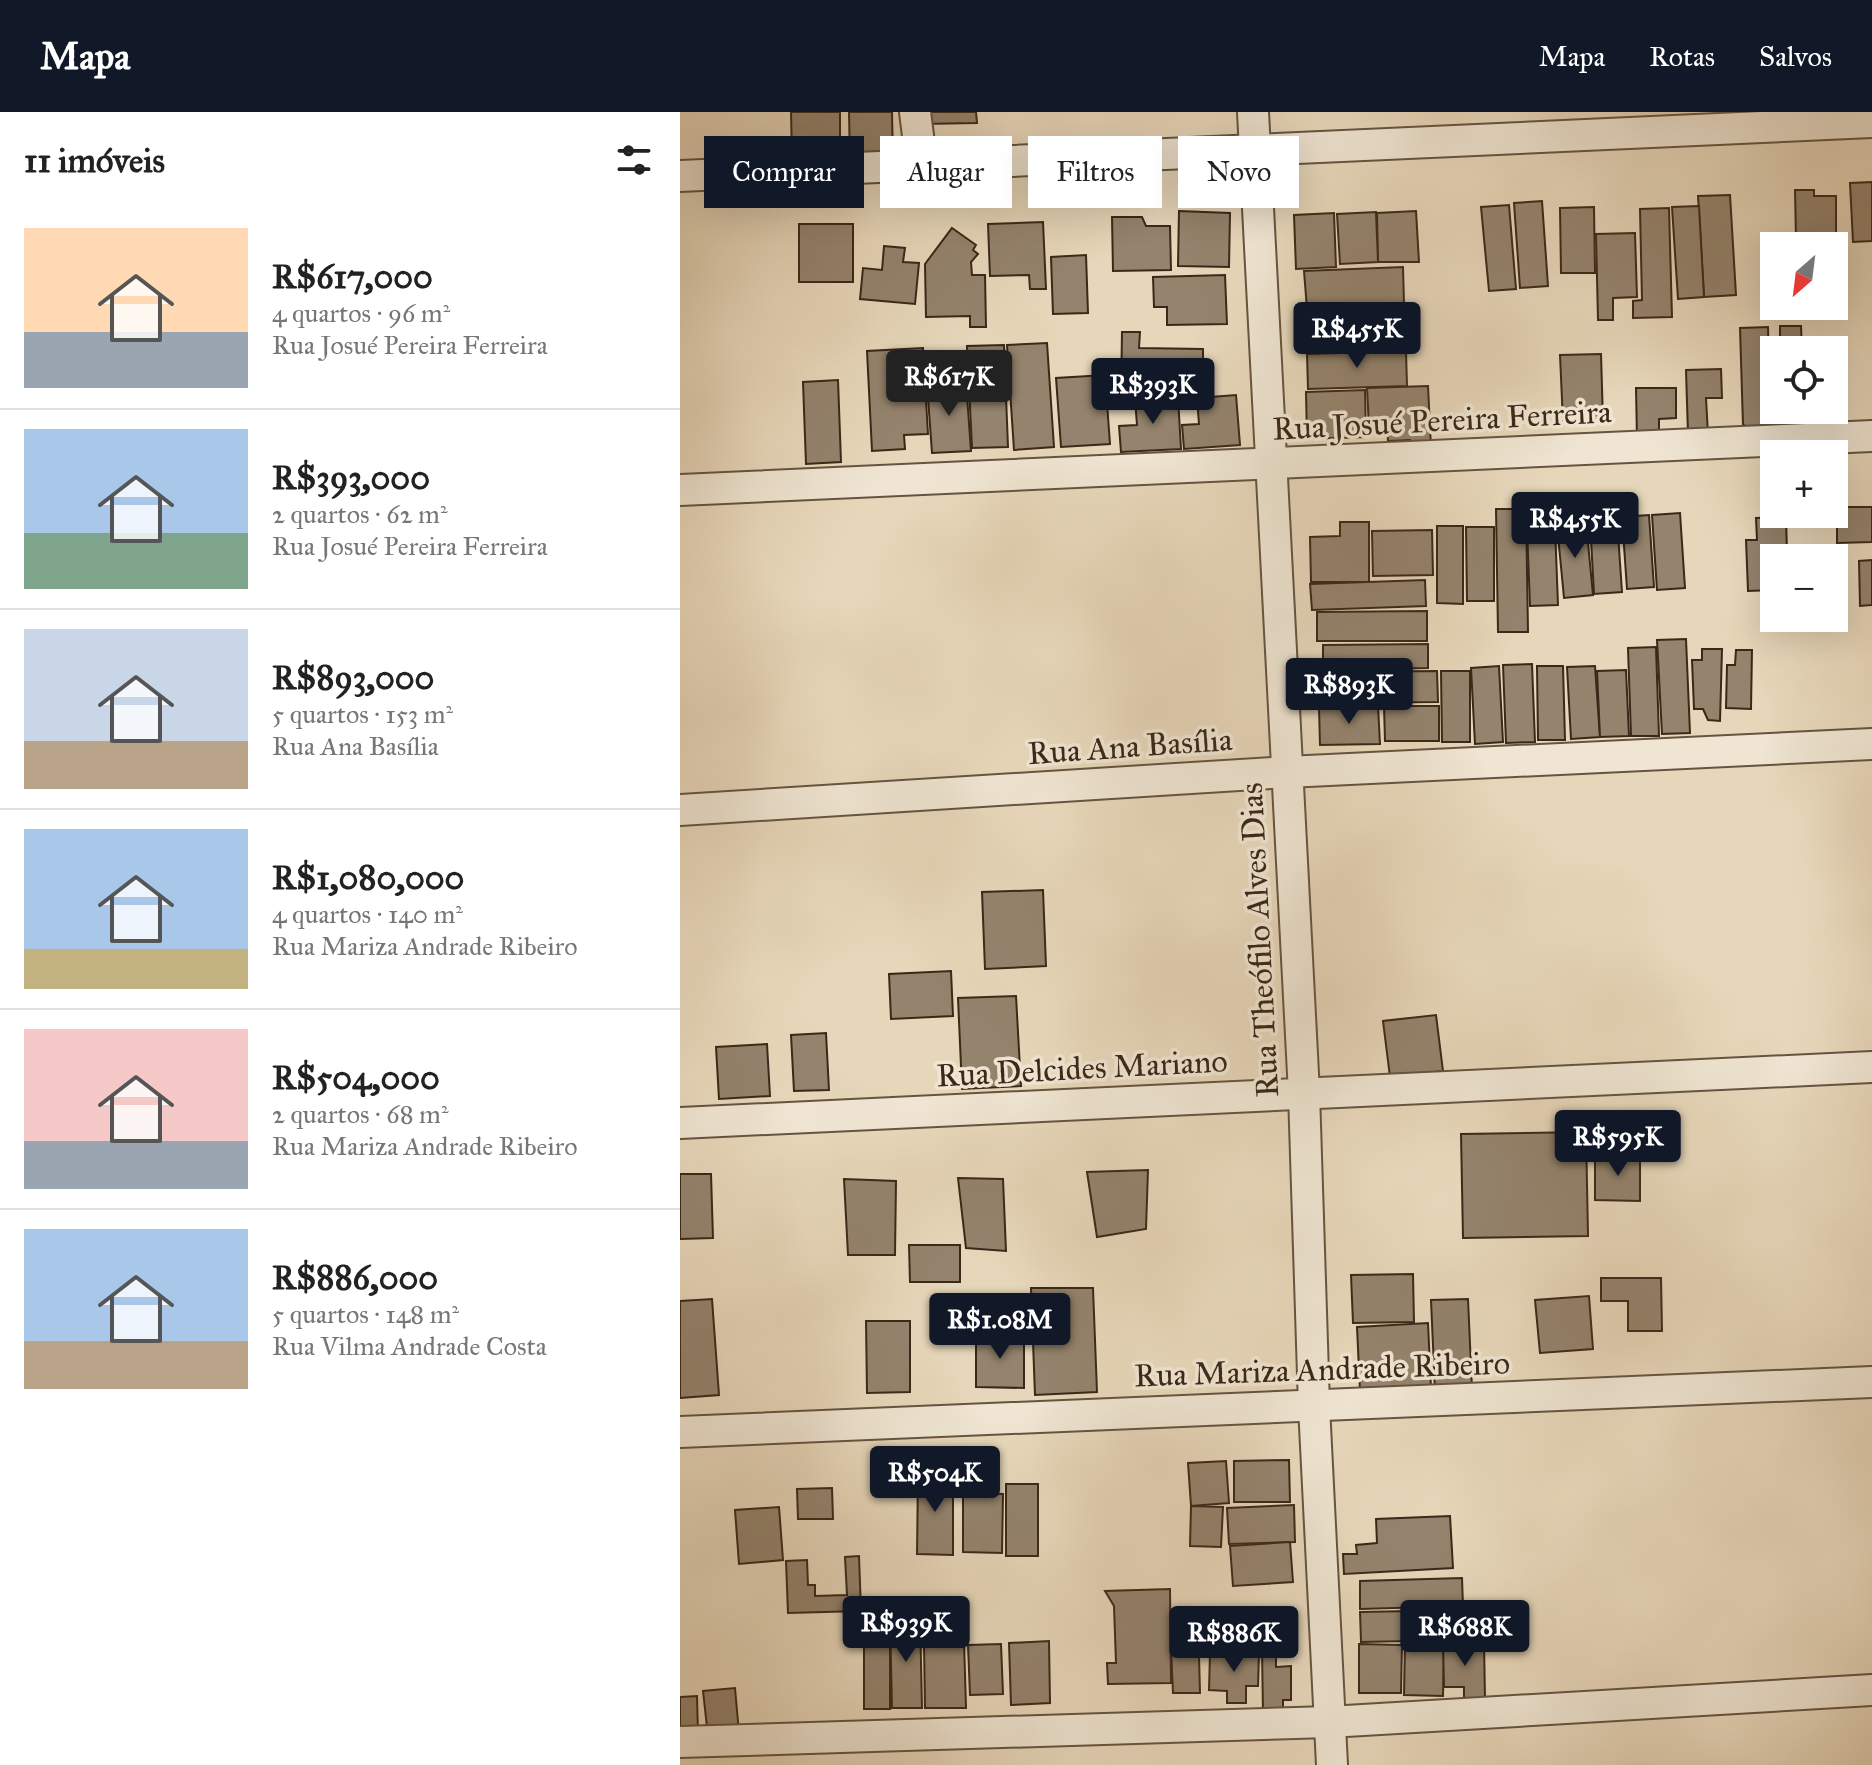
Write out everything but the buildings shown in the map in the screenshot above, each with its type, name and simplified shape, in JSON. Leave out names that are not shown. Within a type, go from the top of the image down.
[{"type":"street","points":[[915,112],[918,136]]},
{"type":"street","name":"Rua Theófilo Alves Dias","points":[[1253,112],[1254,136]]},
{"type":"street","points":[[1299,149],[1872,122]]},
{"type":"street","points":[[1012,163],[1178,155]]},
{"type":"street","points":[[680,176],[880,169]]},
{"type":"street","name":"Rua Theófilo Alves Dias","points":[[1257,208],[1304,1093],[1314,1406],[1332,1765]]},
{"type":"street","name":"Rua Josué Pereira Ferreira","points":[[680,490],[1872,436]]},
{"type":"street","name":"Rua Ana Basília","points":[[680,810],[1287,772],[1872,744]]},
{"type":"street","name":"Rua Delcides Mariano","points":[[680,1123],[1872,1067]]},
{"type":"street","name":"Rua Mariza Andrade Ribeiro","points":[[680,1432],[1872,1382]]},
{"type":"street","points":[[680,1742],[1329,1722],[1872,1690]]}]
